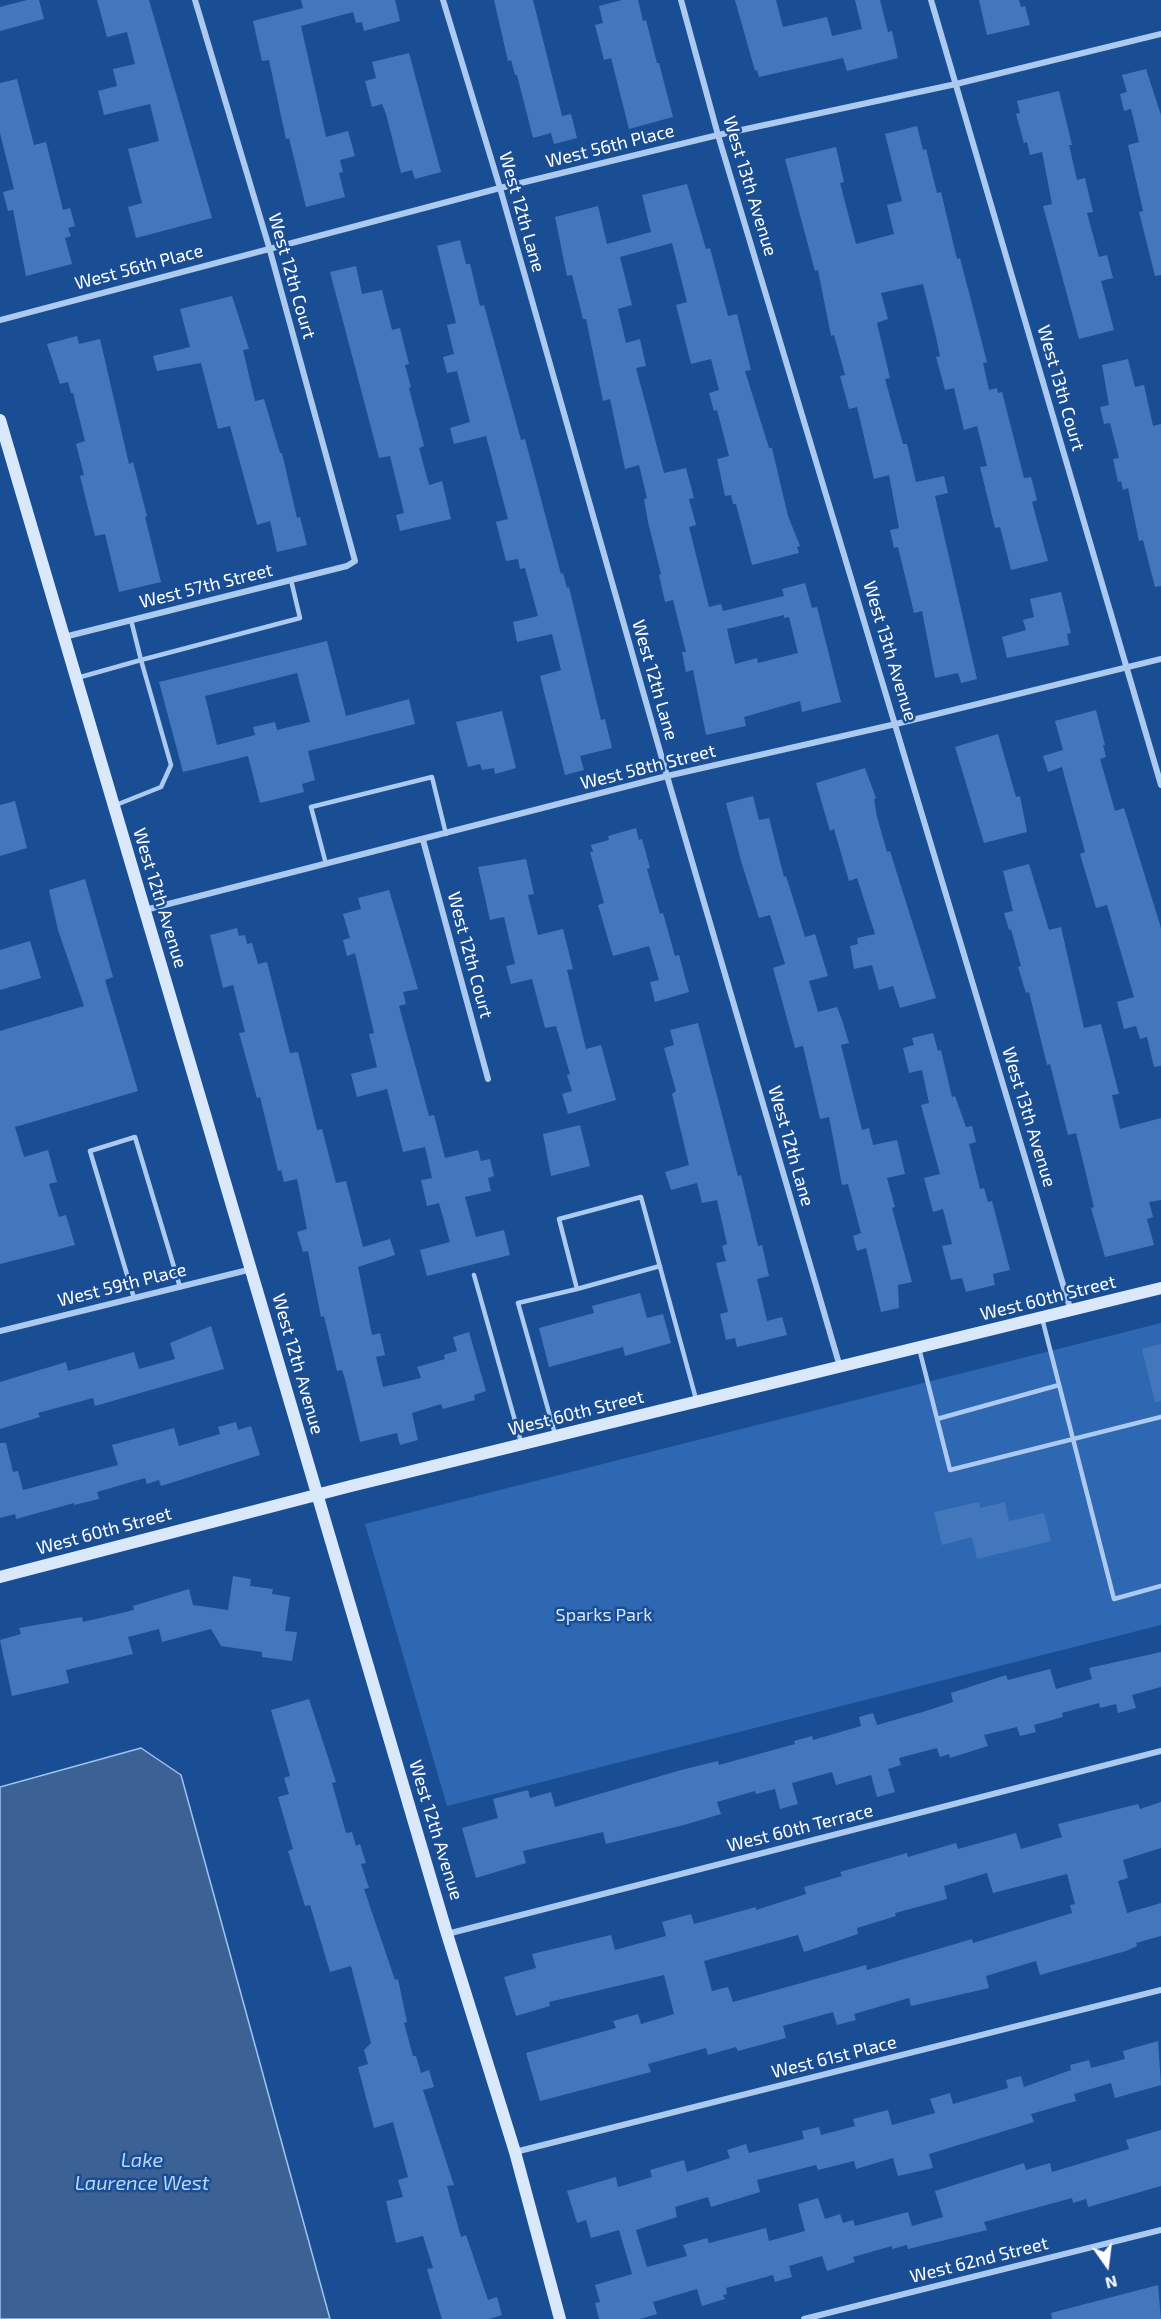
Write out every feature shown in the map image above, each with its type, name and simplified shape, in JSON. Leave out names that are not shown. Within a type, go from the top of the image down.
[{"type":"main road","name":"West 12th Avenue","points":[[0,420],[447,1934],[515,2152],[560,2319]]},
{"type":"main road","name":"West 60th Street","points":[[0,1576],[317,1494],[1161,1288]]},
{"type":"street","name":"West 12th Court","points":[[195,0],[269,247],[355,561]]},
{"type":"street","name":"West 12th Lane","points":[[442,0],[500,188],[667,777],[840,1367]]},
{"type":"street","name":"West 13th Avenue","points":[[681,0],[718,135],[1071,1311]]},
{"type":"street","name":"West 13th Court","points":[[931,0],[1161,784]]},
{"type":"street","name":"West 56th Place","points":[[0,320],[269,247],[500,188],[718,135],[956,84],[1161,34]]},
{"type":"street","name":"West 57th Street","points":[[63,637],[347,566],[355,561]]},
{"type":"street","name":"West 58th Street","points":[[144,910],[667,777],[1161,659]]},
{"type":"street","name":"West 12th Court","points":[[423,840],[488,1078]]},
{"type":"street","name":"West 59th Place","points":[[0,1330],[252,1269]]},
{"type":"street","name":"West 60th Terrace","points":[[447,1934],[1161,1751]]},
{"type":"street","name":"West 61st Place","points":[[515,2152],[1161,1990]]},
{"type":"street","name":"West 62nd Street","points":[[804,2319],[1161,2230]]},
{"type":"lane","points":[[76,679],[300,618],[291,580]]},
{"type":"lane","points":[[113,806],[161,787],[171,765],[131,620]]},
{"type":"lane","points":[[326,864],[311,807],[410,782],[432,777],[446,834]]},
{"type":"lane","points":[[134,1298],[90,1151],[135,1137],[180,1287]]},
{"type":"lane","points":[[577,1289],[559,1219],[641,1197],[696,1402]]},
{"type":"lane","points":[[555,1437],[518,1303],[660,1266]]},
{"type":"lane","points":[[474,1275],[522,1444]]},
{"type":"lane","points":[[1042,1318],[1114,1599],[1161,1586]]},
{"type":"lane","points":[[919,1348],[950,1470],[1161,1417]]},
{"type":"lane","points":[[937,1419],[1059,1385]]},
{"type":"green space","name":"Sparks Park","points":[[1161,1323],[1161,1625],[447,1806],[365,1524]]},
{"type":"water","name":"Lake Laurence West","points":[[141,1748],[181,1775],[330,2319],[0,2319],[0,1787]]},
{"type":"building","points":[[27,0],[39,0],[44,19],[0,31],[0,7]]},
{"type":"building","points":[[97,0],[149,0],[212,218],[136,238],[128,207],[142,203],[128,149],[159,141],[150,104],[104,115],[98,91],[117,86],[113,69],[135,64],[127,32],[107,37]]},
{"type":"building","points":[[301,0],[395,0],[400,21],[364,31],[362,22],[356,23],[353,12],[301,26],[326,137],[348,131],[355,156],[340,160],[343,172],[339,173],[345,197],[306,207],[289,138],[286,139],[269,60],[262,61],[253,21],[303,8]]},
{"type":"building","points":[[494,0],[533,0],[562,116],[571,114],[577,138],[554,144],[551,133],[533,138],[517,75],[515,75],[511,60],[508,61]]},
{"type":"building","points":[[622,0],[638,0],[643,21],[646,20],[657,63],[659,63],[673,117],[629,129],[611,58],[604,60],[595,25],[603,23],[599,6]]},
{"type":"building","points":[[735,0],[776,0],[783,27],[827,17],[832,36],[862,29],[855,0],[880,0],[888,32],[892,31],[898,58],[847,71],[843,58],[759,77],[757,70],[755,71]]},
{"type":"building","points":[[979,0],[1019,0],[1021,7],[1025,6],[1030,25],[987,35]]},
{"type":"building","points":[[409,53],[441,172],[415,179],[412,170],[401,173],[386,114],[382,104],[372,107],[365,81],[376,78],[372,62]]},
{"type":"building","points":[[1146,69],[1161,115],[1161,275],[1155,276],[1139,212],[1143,211],[1128,145],[1139,142],[1131,109],[1124,111],[1120,94],[1127,92],[1122,75]]},
{"type":"building","points":[[17,79],[34,145],[46,142],[63,210],[70,208],[75,226],[68,228],[71,236],[65,238],[72,264],[26,276],[13,210],[8,211],[3,192],[14,189],[0,133],[0,83]]},
{"type":"building","points":[[1059,91],[1072,145],[1069,145],[1077,180],[1085,178],[1093,212],[1087,213],[1099,257],[1107,255],[1113,278],[1101,281],[1114,330],[1079,339],[1043,206],[1052,204],[1042,152],[1030,155],[1027,142],[1024,143],[1016,114],[1020,113],[1017,101]]},
{"type":"building","points":[[917,126],[923,150],[926,149],[937,193],[941,192],[957,259],[960,258],[987,362],[983,363],[989,390],[997,388],[998,393],[1002,392],[1024,478],[1031,477],[1037,500],[1032,502],[1048,561],[1011,570],[1000,527],[995,528],[980,467],[987,466],[977,426],[964,430],[954,388],[945,390],[936,357],[940,356],[923,284],[881,293],[888,319],[877,323],[890,378],[885,379],[903,444],[907,444],[916,482],[944,476],[948,493],[935,496],[977,679],[961,683],[958,673],[935,678],[922,611],[914,613],[898,547],[894,548],[890,530],[899,528],[889,475],[874,479],[857,407],[849,409],[840,376],[845,375],[834,335],[831,336],[818,270],[815,271],[785,159],[836,147],[844,182],[840,183],[856,244],[894,234],[887,205],[902,201],[885,134]]},
{"type":"building","points":[[687,184],[706,249],[710,248],[728,316],[737,314],[751,370],[745,371],[769,448],[772,448],[788,516],[800,546],[797,547],[799,553],[752,565],[736,504],[733,504],[731,495],[725,496],[717,459],[729,456],[717,410],[714,411],[709,393],[719,390],[711,359],[691,364],[676,305],[687,302],[672,243],[620,257],[632,305],[618,309],[626,343],[640,339],[646,366],[636,368],[664,473],[686,468],[694,498],[689,499],[696,525],[689,527],[709,607],[721,604],[723,611],[784,596],[782,589],[805,583],[812,608],[817,607],[841,702],[802,712],[800,701],[744,717],[746,726],[706,735],[693,670],[686,672],[682,652],[686,652],[673,600],[665,602],[639,465],[625,469],[610,399],[603,401],[586,319],[583,319],[572,275],[567,276],[555,217],[598,206],[607,244],[651,232],[642,195]],"holes":[[[784,615],[784,618],[789,617],[798,653],[758,663],[757,658],[735,664],[727,629]]]},
{"type":"building","points":[[460,240],[466,264],[470,264],[480,306],[484,305],[521,440],[525,439],[561,574],[563,573],[567,588],[569,587],[601,720],[605,719],[612,748],[580,756],[584,770],[565,775],[540,676],[561,670],[552,634],[517,642],[513,622],[538,616],[525,568],[520,569],[518,559],[506,561],[496,522],[508,519],[486,436],[454,444],[450,428],[470,422],[457,371],[447,373],[443,357],[454,354],[447,325],[456,323],[437,246]]},
{"type":"building","points":[[356,266],[362,294],[382,290],[392,330],[400,328],[409,364],[405,365],[411,387],[409,388],[424,446],[419,448],[429,485],[442,481],[451,519],[400,531],[396,515],[404,513],[390,456],[379,458],[330,272]]},
{"type":"building","points":[[232,296],[249,349],[243,350],[255,401],[264,399],[280,453],[282,453],[297,518],[300,517],[307,545],[277,552],[270,521],[257,525],[230,426],[218,429],[201,363],[157,371],[153,356],[190,347],[180,309]]},
{"type":"building","points":[[77,336],[79,344],[100,339],[129,464],[133,462],[147,516],[145,517],[161,582],[119,592],[105,534],[95,536],[80,476],[84,475],[76,444],[85,441],[73,393],[71,393],[68,382],[60,384],[47,344]]},
{"type":"building","points":[[1128,359],[1135,387],[1144,385],[1153,426],[1161,424],[1161,586],[1155,587],[1143,540],[1139,541],[1128,488],[1123,490],[1121,481],[1118,482],[1113,459],[1119,458],[1110,423],[1104,424],[1100,407],[1109,405],[1102,365]]},
{"type":"building","points":[[1061,592],[1071,633],[1067,634],[1069,645],[1007,658],[1002,637],[1026,630],[1023,620],[1034,617],[1030,599]]},
{"type":"building","points":[[327,641],[346,716],[409,699],[415,724],[308,751],[315,780],[302,784],[304,792],[260,803],[248,756],[183,772],[159,682]],"holes":[[[297,673],[310,722],[277,730],[275,722],[253,727],[255,735],[217,745],[205,696]]]},
{"type":"building","points":[[1096,710],[1106,757],[1100,759],[1115,811],[1124,808],[1161,928],[1161,1066],[1154,1067],[1147,1037],[1140,1039],[1136,1026],[1124,1029],[1117,1002],[1134,997],[1107,905],[1096,908],[1080,854],[1085,852],[1062,767],[1048,772],[1043,756],[1063,750],[1055,721]]},
{"type":"building","points":[[502,711],[516,768],[495,774],[494,768],[482,770],[480,764],[468,767],[456,722]]},
{"type":"building","points":[[998,734],[1016,797],[1020,796],[1027,832],[984,843],[955,747]]},
{"type":"building","points":[[865,768],[876,798],[874,799],[877,817],[887,852],[890,851],[936,998],[900,1008],[893,986],[879,990],[872,965],[854,969],[850,946],[858,944],[857,938],[875,934],[857,878],[849,881],[834,829],[830,831],[816,783]]},
{"type":"building","points":[[753,796],[759,820],[769,818],[784,877],[786,876],[805,937],[815,934],[828,976],[809,981],[818,1012],[837,1007],[842,1020],[849,1043],[841,1045],[862,1130],[869,1128],[873,1145],[897,1140],[905,1174],[887,1178],[895,1207],[892,1208],[912,1282],[898,1285],[899,1308],[881,1312],[866,1248],[857,1251],[853,1236],[861,1233],[848,1184],[842,1185],[829,1117],[820,1119],[803,1046],[795,1048],[773,968],[785,964],[770,915],[759,918],[741,861],[726,803]]},
{"type":"building","points":[[15,801],[27,848],[0,856],[0,805]]},
{"type":"building","points":[[636,828],[639,840],[642,839],[650,868],[647,869],[660,914],[663,913],[675,956],[679,955],[689,992],[655,1002],[650,982],[659,980],[649,946],[613,956],[598,905],[604,903],[590,852],[593,852],[591,845],[609,840],[608,836]]},
{"type":"building","points":[[526,859],[534,894],[528,895],[538,935],[563,929],[573,969],[567,970],[586,1049],[601,1045],[616,1100],[568,1114],[562,1094],[572,1091],[567,1075],[570,1074],[556,1026],[545,1028],[532,979],[511,984],[506,966],[515,964],[504,917],[490,920],[478,867]]},
{"type":"building","points":[[1029,864],[1049,930],[1061,927],[1084,1028],[1101,1024],[1119,1094],[1112,1095],[1120,1129],[1161,1118],[1161,1200],[1149,1202],[1153,1217],[1147,1219],[1154,1245],[1105,1257],[1091,1208],[1094,1207],[1076,1133],[1068,1135],[1050,1064],[1047,1065],[1029,992],[1026,993],[1018,967],[1021,966],[1011,929],[1009,930],[1004,913],[1013,911],[1003,871]]},
{"type":"building","points":[[85,879],[113,977],[105,980],[138,1091],[15,1127],[24,1157],[48,1150],[57,1182],[49,1184],[59,1217],[66,1215],[75,1245],[0,1264],[0,1031],[84,1006],[58,930],[49,890]]},
{"type":"building","points":[[389,890],[418,989],[403,992],[406,1004],[399,1006],[429,1116],[434,1115],[445,1158],[478,1150],[481,1161],[490,1159],[494,1176],[488,1178],[491,1191],[465,1197],[476,1237],[504,1230],[510,1255],[427,1276],[420,1250],[450,1242],[439,1203],[427,1206],[421,1180],[432,1178],[425,1147],[403,1152],[387,1089],[357,1097],[351,1074],[377,1067],[369,1034],[374,1033],[355,953],[347,956],[343,940],[350,938],[343,914],[361,909],[358,898]]},
{"type":"building","points":[[237,928],[239,936],[245,935],[247,944],[252,943],[258,964],[267,962],[290,1053],[298,1052],[317,1130],[322,1129],[336,1183],[346,1181],[363,1247],[390,1239],[395,1255],[358,1267],[372,1335],[380,1333],[385,1355],[376,1357],[383,1387],[421,1378],[417,1367],[445,1359],[444,1355],[457,1351],[453,1337],[469,1332],[486,1391],[474,1395],[475,1400],[443,1409],[441,1404],[412,1413],[418,1440],[400,1445],[397,1433],[360,1442],[345,1379],[342,1370],[337,1371],[324,1316],[321,1317],[308,1251],[303,1252],[297,1232],[307,1229],[297,1179],[284,1182],[281,1170],[278,1171],[260,1097],[257,1098],[239,1033],[245,1032],[233,985],[223,988],[210,935]]},
{"type":"building","points":[[30,941],[41,978],[0,990],[0,950]]},
{"type":"building","points":[[698,1023],[738,1176],[741,1175],[758,1246],[762,1245],[769,1276],[757,1279],[767,1321],[782,1317],[787,1335],[737,1347],[735,1338],[726,1340],[720,1314],[728,1312],[716,1263],[726,1261],[722,1246],[727,1244],[717,1200],[702,1203],[697,1183],[671,1190],[665,1172],[689,1165],[672,1094],[676,1091],[664,1048],[674,1045],[670,1030]]},
{"type":"building","points":[[933,1033],[938,1051],[941,1050],[952,1097],[955,1096],[966,1127],[972,1126],[976,1142],[969,1144],[980,1189],[984,1188],[988,1202],[992,1201],[1010,1270],[993,1274],[995,1285],[966,1292],[962,1278],[951,1280],[942,1246],[952,1244],[943,1209],[933,1212],[924,1178],[940,1174],[921,1105],[929,1103],[922,1070],[909,1073],[903,1048],[914,1045],[912,1038]]},
{"type":"building","points":[[580,1125],[590,1166],[551,1176],[543,1134]]},
{"type":"building","points":[[640,1293],[647,1318],[663,1314],[671,1343],[625,1356],[623,1347],[549,1367],[539,1328],[594,1313],[592,1306]]},
{"type":"building","points":[[211,1326],[224,1369],[95,1406],[93,1398],[38,1413],[40,1417],[0,1429],[0,1382],[66,1362],[68,1371],[134,1352],[139,1369],[175,1359],[170,1343]]},
{"type":"building","points":[[1161,1344],[1161,1401],[1155,1402],[1142,1349]]},
{"type":"building","points":[[236,1422],[238,1430],[251,1426],[260,1455],[161,1486],[159,1480],[147,1484],[145,1478],[97,1492],[99,1499],[74,1505],[74,1503],[16,1519],[15,1514],[0,1518],[0,1443],[6,1443],[13,1472],[18,1471],[23,1490],[118,1465],[112,1445],[174,1428],[179,1446],[220,1434],[218,1427]]},
{"type":"building","points":[[979,1502],[980,1508],[1005,1502],[1009,1521],[1044,1513],[1051,1541],[977,1559],[972,1537],[942,1545],[934,1512]]},
{"type":"building","points":[[233,1576],[251,1579],[250,1586],[273,1589],[272,1594],[290,1597],[285,1631],[297,1632],[292,1661],[262,1657],[262,1652],[221,1646],[211,1629],[162,1642],[159,1629],[128,1637],[133,1654],[66,1670],[69,1683],[12,1696],[0,1640],[21,1634],[19,1628],[82,1617],[83,1622],[134,1610],[133,1606],[189,1589],[193,1605],[228,1610]]},
{"type":"building","points":[[1161,1652],[1161,1687],[1132,1695],[1136,1708],[1118,1713],[1116,1704],[1100,1708],[1099,1703],[1062,1713],[1063,1717],[1034,1725],[1036,1732],[1020,1736],[1017,1727],[984,1735],[988,1746],[950,1758],[949,1754],[940,1757],[937,1748],[899,1758],[901,1765],[888,1769],[895,1792],[877,1797],[871,1775],[836,1785],[832,1772],[792,1783],[798,1804],[780,1809],[775,1789],[756,1794],[755,1791],[717,1802],[721,1814],[606,1844],[603,1832],[523,1851],[526,1863],[476,1878],[462,1828],[498,1818],[493,1799],[528,1790],[530,1798],[551,1792],[555,1807],[681,1770],[718,1761],[719,1765],[795,1744],[794,1741],[812,1736],[813,1740],[861,1726],[859,1717],[873,1713],[877,1725],[926,1711],[953,1702],[951,1693],[1006,1675],[1008,1680],[1050,1669],[1056,1689],[1092,1679],[1089,1668]]},
{"type":"building","points":[[309,1699],[336,1782],[332,1783],[346,1833],[352,1832],[356,1846],[360,1844],[366,1863],[361,1864],[369,1888],[364,1889],[395,1980],[398,1979],[407,2022],[404,2023],[413,2056],[416,2056],[421,2073],[429,2070],[434,2087],[423,2090],[454,2185],[447,2186],[461,2237],[466,2235],[488,2300],[497,2297],[502,2315],[489,2319],[442,2319],[427,2269],[433,2268],[423,2236],[396,2243],[386,2201],[403,2197],[398,2180],[408,2177],[393,2122],[374,2128],[358,2067],[368,2064],[364,2050],[371,2043],[351,1966],[330,1972],[310,1905],[305,1906],[288,1851],[293,1849],[278,1797],[289,1794],[284,1778],[290,1776],[271,1710]]},
{"type":"building","points":[[1161,1802],[1161,1848],[1123,1860],[1128,1878],[1118,1881],[1127,1913],[1161,1903],[1161,1936],[1136,1943],[1137,1946],[1126,1951],[1040,1975],[1036,1961],[986,1976],[989,1988],[911,2006],[909,1998],[854,2014],[856,2020],[837,2025],[833,2012],[783,2026],[786,2038],[738,2051],[736,2047],[708,2055],[706,2048],[648,2064],[651,2072],[540,2101],[526,2053],[616,2028],[613,2021],[638,2014],[641,2024],[674,2014],[664,1975],[549,2002],[550,2006],[516,2016],[504,1977],[536,1968],[532,1954],[611,1935],[615,1950],[666,1936],[662,1922],[691,1914],[694,1924],[756,1907],[756,1910],[806,1894],[804,1887],[842,1876],[840,1872],[907,1853],[908,1857],[956,1843],[958,1849],[1016,1833],[1021,1849],[1062,1837],[1058,1824],[1138,1804],[1140,1809]],"holes":[[[987,1873],[993,1893],[1067,1874],[1075,1904],[1070,1905],[1072,1913],[973,1943],[972,1939],[867,1970],[866,1965],[733,2002],[728,1987],[712,1991],[704,1961],[798,1935],[804,1952],[858,1934],[857,1928],[896,1916],[895,1913],[947,1899],[944,1886]]]},
{"type":"building","points":[[1158,2041],[1161,2085],[1115,2098],[1111,2083],[1074,2094],[1076,2101],[1031,2114],[1034,2122],[929,2154],[933,2168],[898,2176],[893,2158],[856,2169],[854,2161],[818,2170],[816,2165],[757,2180],[760,2192],[711,2207],[708,2197],[675,2207],[677,2217],[636,2230],[647,2267],[687,2256],[683,2245],[707,2238],[709,2243],[766,2228],[769,2241],[805,2231],[798,2204],[818,2198],[825,2219],[840,2214],[843,2223],[853,2220],[855,2226],[908,2212],[912,2226],[943,2217],[935,2191],[1024,2163],[1026,2170],[1050,2163],[1052,2172],[1129,2149],[1126,2140],[1161,2130],[1161,2186],[1088,2207],[1086,2199],[1073,2203],[1072,2198],[984,2222],[987,2230],[908,2249],[907,2245],[892,2249],[892,2246],[853,2257],[855,2262],[827,2271],[822,2256],[789,2266],[792,2277],[775,2282],[773,2275],[726,2288],[727,2294],[723,2295],[725,2299],[702,2306],[697,2289],[653,2302],[657,2314],[640,2319],[599,2319],[595,2303],[600,2302],[595,2285],[632,2274],[619,2230],[591,2238],[586,2220],[577,2223],[567,2191],[616,2177],[618,2187],[652,2177],[650,2170],[684,2160],[687,2172],[730,2158],[727,2150],[746,2144],[749,2153],[804,2139],[802,2131],[819,2127],[821,2135],[855,2126],[853,2119],[888,2110],[892,2125],[935,2113],[930,2099],[950,2093],[953,2104],[1008,2088],[1006,2080],[1021,2076],[1024,2087],[1071,2070],[1070,2065],[1089,2060],[1091,2068],[1125,2059],[1123,2051]]},
{"type":"building","points":[[1158,2285],[1161,2319],[1052,2319],[1051,2313]]}]
